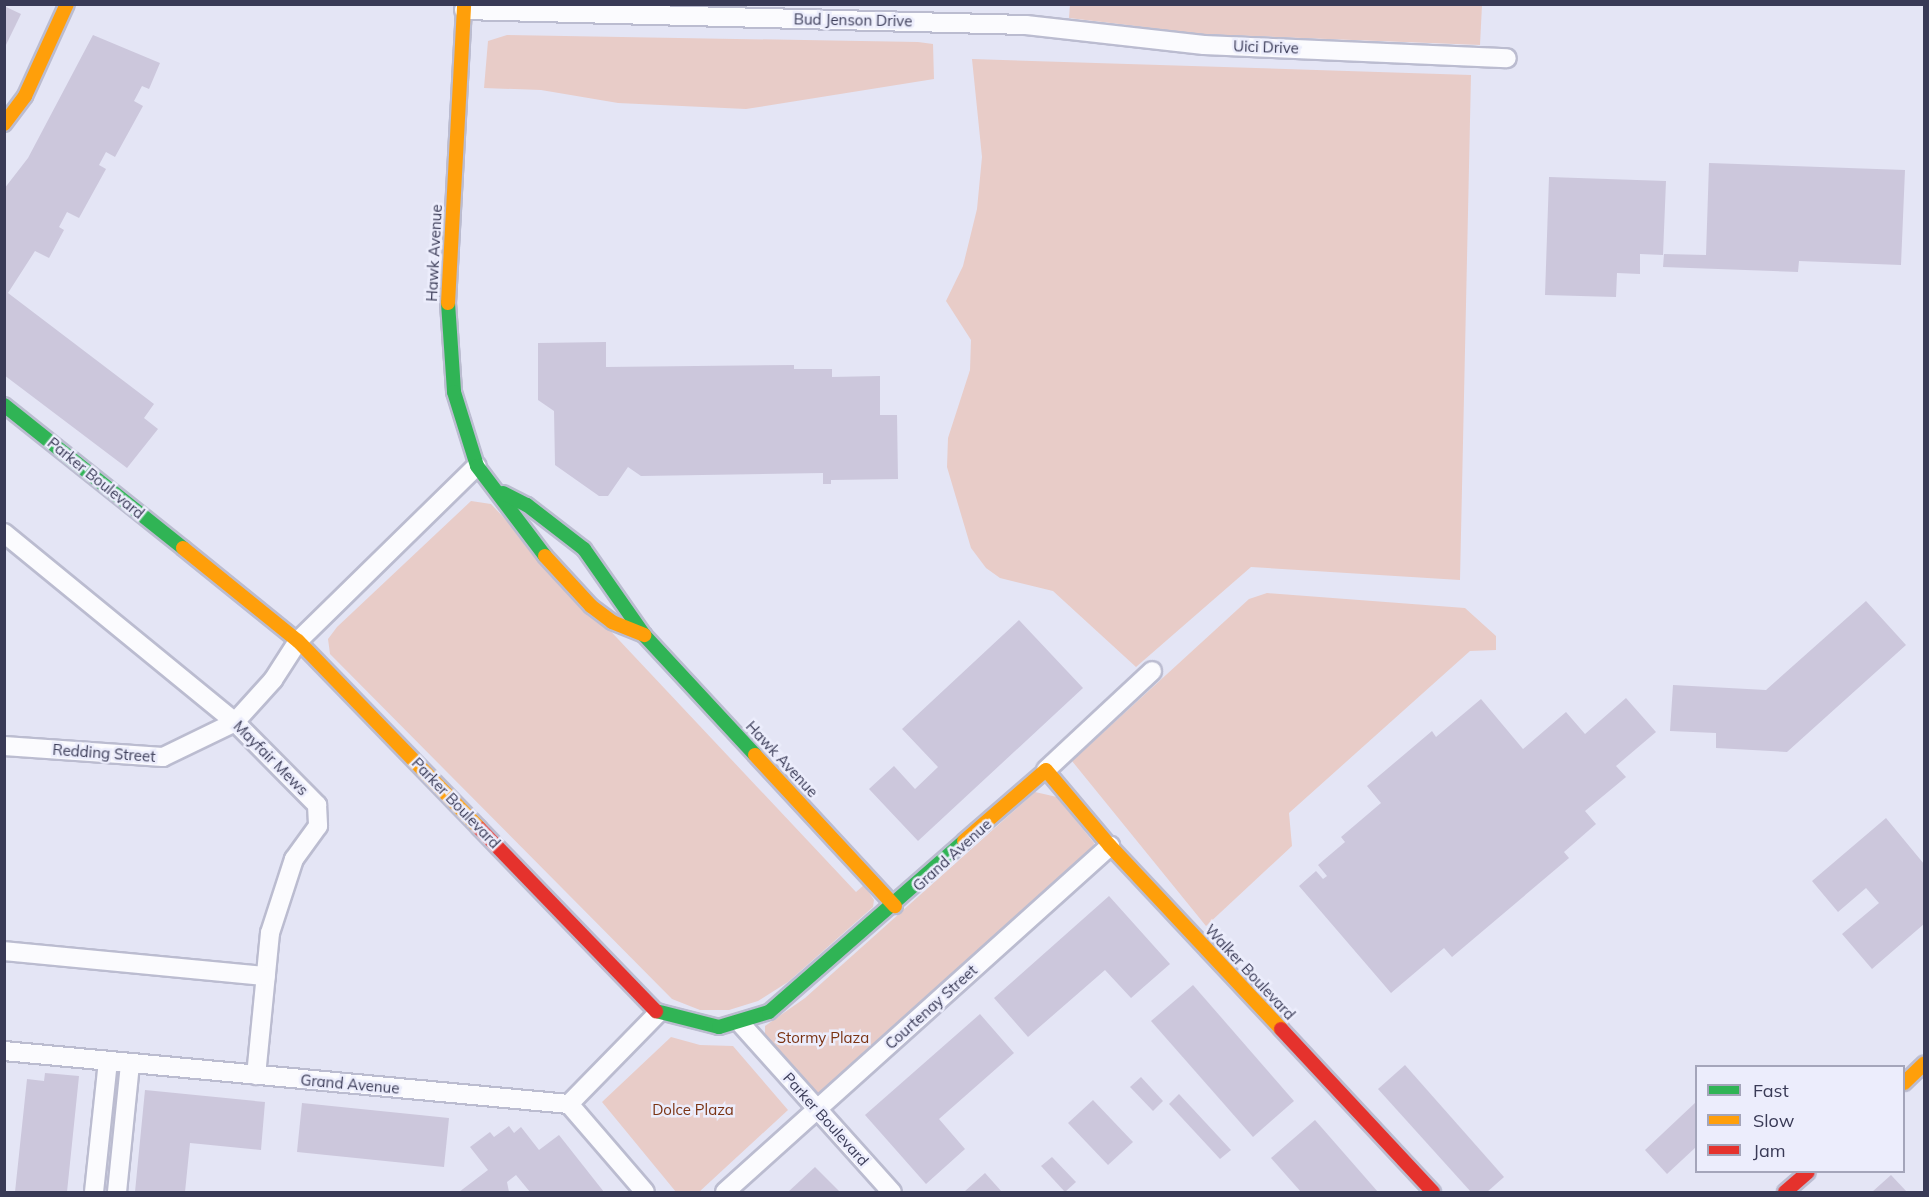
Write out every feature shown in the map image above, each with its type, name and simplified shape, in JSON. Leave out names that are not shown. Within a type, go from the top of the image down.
[{"type":"street","points":[[4,124],[25,96],[67,4]]},
{"type":"street","name":"Bud Jenson Drive","points":[[464,7],[1026,25]]},
{"type":"street","name":"Hawk Avenue","points":[[464,7],[447,313],[454,392],[477,465],[500,492],[532,542],[591,606],[612,622],[644,635]]},
{"type":"street","name":"Uici Drive","points":[[1026,25],[1204,45],[1507,58]]},
{"type":"street","name":"Parker Boulevard","points":[[4,405],[298,640],[658,1013],[693,1025],[741,1024],[892,1192]]},
{"type":"street","name":"Redding Street","points":[[4,746],[163,757],[235,722],[273,680],[298,640],[477,465]]},
{"type":"street","name":"Hawk Avenue","points":[[500,492],[527,505],[584,549],[644,635],[895,906]]},
{"type":"street","name":"Mayfair Mews","points":[[4,533],[235,722],[292,776],[317,805],[318,826],[294,859],[278,899],[266,976],[256,1075]]},
{"type":"street","name":"Grand Avenue","points":[[741,1024],[798,992],[1046,770],[1152,671]]},
{"type":"street","name":"Walker Boulevard","points":[[1046,770],[1110,846],[1433,1192]]},
{"type":"street","name":"Courtenay Street","points":[[725,1192],[1110,846]]},
{"type":"street","points":[[4,951],[266,976]]},
{"type":"street","points":[[645,1192],[569,1104],[658,1013]]},
{"type":"street","name":"Grand Avenue","points":[[4,1051],[569,1104]]},
{"type":"street","points":[[94,1192],[108,1062]]},
{"type":"street","points":[[117,1192],[130,1064]]},
{"type":"street","points":[[1905,1082],[1924,1064]]},
{"type":"street","points":[[1785,1192],[1807,1173]]},
{"type":"green space","points":[[1070,4],[1482,5],[1480,45],[1202,34],[1069,18]]},
{"type":"green space","points":[[507,35],[918,42],[933,44],[934,79],[746,109],[618,103],[541,90],[484,88],[488,41]]},
{"type":"green space","points":[[972,59],[1471,75],[1460,580],[1251,567],[1136,667],[1053,591],[1000,578],[986,568],[971,548],[947,467],[948,438],[970,370],[971,340],[946,301],[963,266],[977,209],[982,157]]},
{"type":"green space","points":[[471,501],[491,504],[856,892],[864,885],[874,900],[873,907],[788,982],[758,1001],[729,1010],[700,1010],[672,999],[330,654],[328,639],[337,627]]},
{"type":"green space","points":[[1267,593],[1465,608],[1496,636],[1496,650],[1470,651],[1289,813],[1292,846],[1206,926],[1072,761],[1249,599]]},
{"type":"green space","name":"Stormy Plaza","points":[[1035,792],[1057,797],[1094,843],[1093,850],[824,1094],[812,1092],[765,1038],[765,1026],[805,998]]},
{"type":"green space","name":"Dolce Plaza","points":[[671,1037],[700,1045],[733,1046],[788,1110],[699,1192],[676,1192],[602,1102]]},
{"type":"building","points":[[4,6],[21,14],[4,49]]},
{"type":"building","points":[[93,35],[160,63],[149,89],[142,86],[134,101],[143,106],[115,157],[106,152],[99,165],[106,169],[79,218],[67,212],[59,227],[64,230],[49,258],[35,251],[8,293],[154,404],[144,418],[158,429],[127,468],[4,375],[4,189],[28,158]]},
{"type":"building","points":[[1709,163],[1905,170],[1901,265],[1799,261],[1798,272],[1663,267],[1664,254],[1706,255]]},
{"type":"building","points":[[1549,177],[1666,181],[1663,255],[1640,254],[1640,274],[1617,273],[1616,297],[1545,295]]},
{"type":"building","points":[[606,342],[606,367],[794,365],[794,369],[832,369],[832,377],[880,376],[880,415],[897,415],[898,479],[831,480],[831,484],[823,484],[823,473],[641,476],[628,467],[608,496],[599,496],[555,465],[554,411],[538,400],[538,343]]},
{"type":"building","points":[[1866,601],[1906,645],[1787,752],[1716,748],[1716,733],[1670,731],[1673,685],[1766,690]]},
{"type":"building","points":[[1019,620],[1083,688],[918,841],[869,789],[894,766],[915,789],[938,767],[902,729]]},
{"type":"building","points":[[1626,698],[1656,732],[1616,766],[1626,777],[1585,811],[1596,824],[1564,852],[1569,858],[1452,957],[1444,948],[1391,993],[1299,886],[1316,871],[1323,879],[1327,876],[1318,865],[1345,842],[1341,837],[1381,803],[1367,786],[1432,731],[1436,737],[1481,699],[1523,749],[1566,712],[1585,734]]},
{"type":"building","points":[[1886,818],[1924,864],[1924,924],[1872,969],[1842,934],[1879,903],[1866,888],[1838,912],[1812,881]]},
{"type":"building","points":[[1109,896],[1170,964],[1131,998],[1105,970],[1028,1037],[994,998]]},
{"type":"building","points":[[1193,985],[1294,1101],[1253,1137],[1151,1021]]},
{"type":"building","points":[[980,1014],[1014,1053],[939,1119],[965,1149],[926,1184],[865,1115]]},
{"type":"building","points":[[1405,1065],[1504,1177],[1487,1192],[1471,1192],[1378,1089]]},
{"type":"building","points":[[45,1073],[79,1076],[67,1192],[15,1192],[27,1079],[44,1081]]},
{"type":"building","points":[[1141,1077],[1163,1101],[1153,1111],[1130,1087]]},
{"type":"building","points":[[145,1090],[265,1102],[261,1150],[190,1143],[185,1192],[135,1192]]},
{"type":"building","points":[[1179,1094],[1231,1150],[1220,1159],[1169,1104]]},
{"type":"building","points":[[1093,1100],[1133,1142],[1108,1165],[1068,1123]]},
{"type":"building","points":[[302,1103],[449,1118],[444,1167],[297,1152]]},
{"type":"building","points":[[1695,1103],[1695,1148],[1667,1174],[1645,1150]]},
{"type":"building","points":[[1315,1120],[1378,1192],[1301,1192],[1271,1158]]},
{"type":"building","points":[[509,1126],[514,1133],[521,1127],[539,1150],[559,1135],[604,1192],[530,1192],[516,1175],[507,1182],[509,1192],[459,1192],[488,1170],[470,1147],[490,1132],[494,1137]]},
{"type":"building","points":[[1052,1157],[1076,1182],[1065,1192],[1041,1166]]},
{"type":"building","points":[[815,1167],[840,1192],[788,1192]]},
{"type":"building","points":[[985,1173],[1002,1192],[964,1192]]},
{"type":"building","points":[[1891,1175],[1907,1192],[1872,1192]]},
{"type":"traffic: fast","points":[[448,303],[454,392],[477,466],[545,556]]},
{"type":"traffic: fast","points":[[4,405],[183,548]]},
{"type":"traffic: fast","points":[[503,493],[527,505],[584,549],[644,635],[755,755]]},
{"type":"traffic: fast","points":[[656,1011],[719,1027],[769,1012],[964,841]]},
{"type":"traffic: slow","points":[[4,124],[25,96],[67,4]]},
{"type":"traffic: slow","points":[[448,303],[464,4]]},
{"type":"traffic: slow","points":[[183,548],[298,641],[479,828]]},
{"type":"traffic: slow","points":[[545,556],[591,606],[612,622],[644,635]]},
{"type":"traffic: slow","points":[[755,755],[895,906]]},
{"type":"traffic: slow","points":[[964,841],[1046,770],[1110,846],[1281,1029]]},
{"type":"traffic: slow","points":[[1905,1082],[1924,1064]]},
{"type":"traffic: jam","points":[[479,828],[656,1011]]},
{"type":"traffic: jam","points":[[1281,1029],[1433,1192]]},
{"type":"traffic: jam","points":[[1785,1192],[1807,1173]]}]
